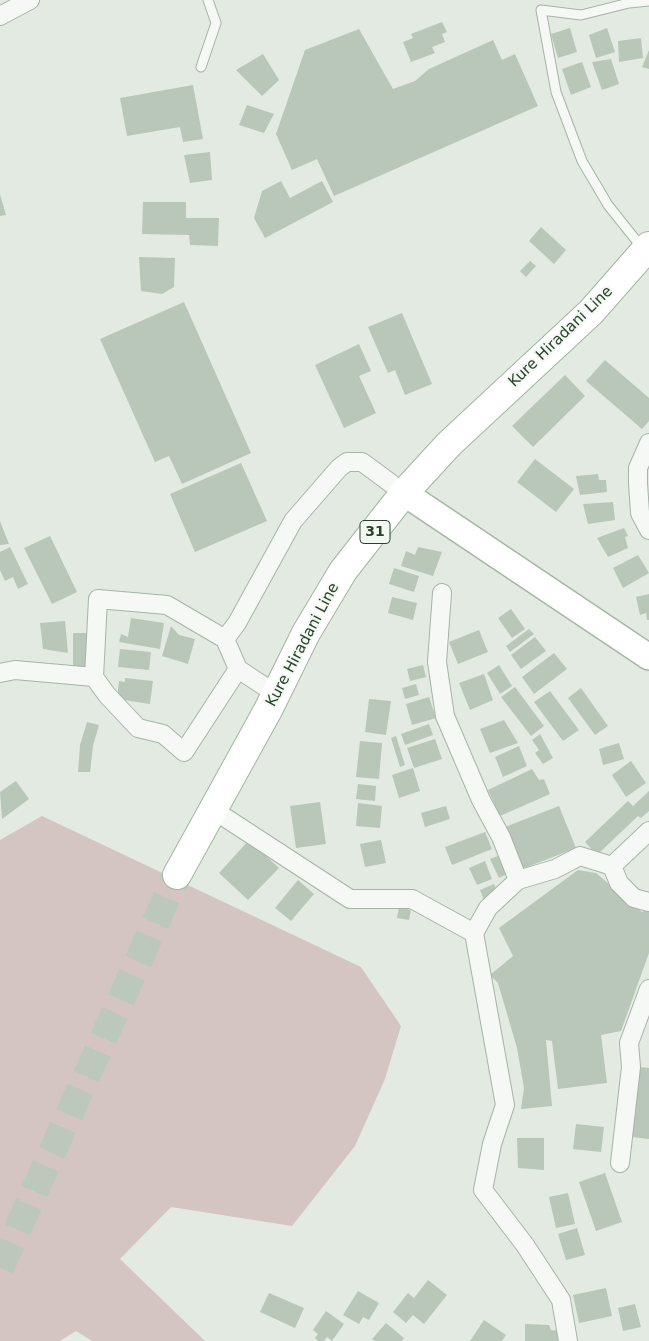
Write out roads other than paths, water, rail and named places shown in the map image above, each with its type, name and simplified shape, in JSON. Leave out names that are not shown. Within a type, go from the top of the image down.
[{"type":"main road","name":"Kure Hiradani Line","points":[[177,875],[276,694],[306,633],[344,571],[404,494],[472,421],[591,312],[647,251]]},
{"type":"street","points":[[0,16],[30,0]]},
{"type":"street","points":[[649,443],[638,468],[640,513],[649,530]]},
{"type":"street","points":[[224,639],[237,623],[293,521],[339,468],[347,462],[362,462],[404,494],[649,657]]},
{"type":"street","points":[[442,593],[437,662],[445,716],[481,800],[501,838],[518,880]]},
{"type":"street","points":[[238,668],[184,752],[163,734],[138,728],[94,677],[98,599],[167,605],[224,639],[238,668],[276,694]]},
{"type":"street","points":[[0,673],[15,670],[94,677]]},
{"type":"street","points":[[212,809],[350,899],[412,899],[474,933]]},
{"type":"street","points":[[612,866],[649,830]]},
{"type":"street","points":[[568,1341],[561,1300],[483,1190],[492,1144],[505,1105],[474,933],[488,908],[518,880],[556,869],[580,856],[612,866]]},
{"type":"street","points":[[612,866],[619,883],[634,898],[649,902]]},
{"type":"street","points":[[620,1163],[631,1067],[629,1043],[649,989]]},
{"type":"lane","points":[[201,67],[216,23],[208,0]]},
{"type":"lane","points":[[647,251],[608,205],[582,161],[556,92],[541,10],[581,15],[629,2],[649,1]]},
{"type":"tunnel","points":[[0,1268],[177,875]]}]
